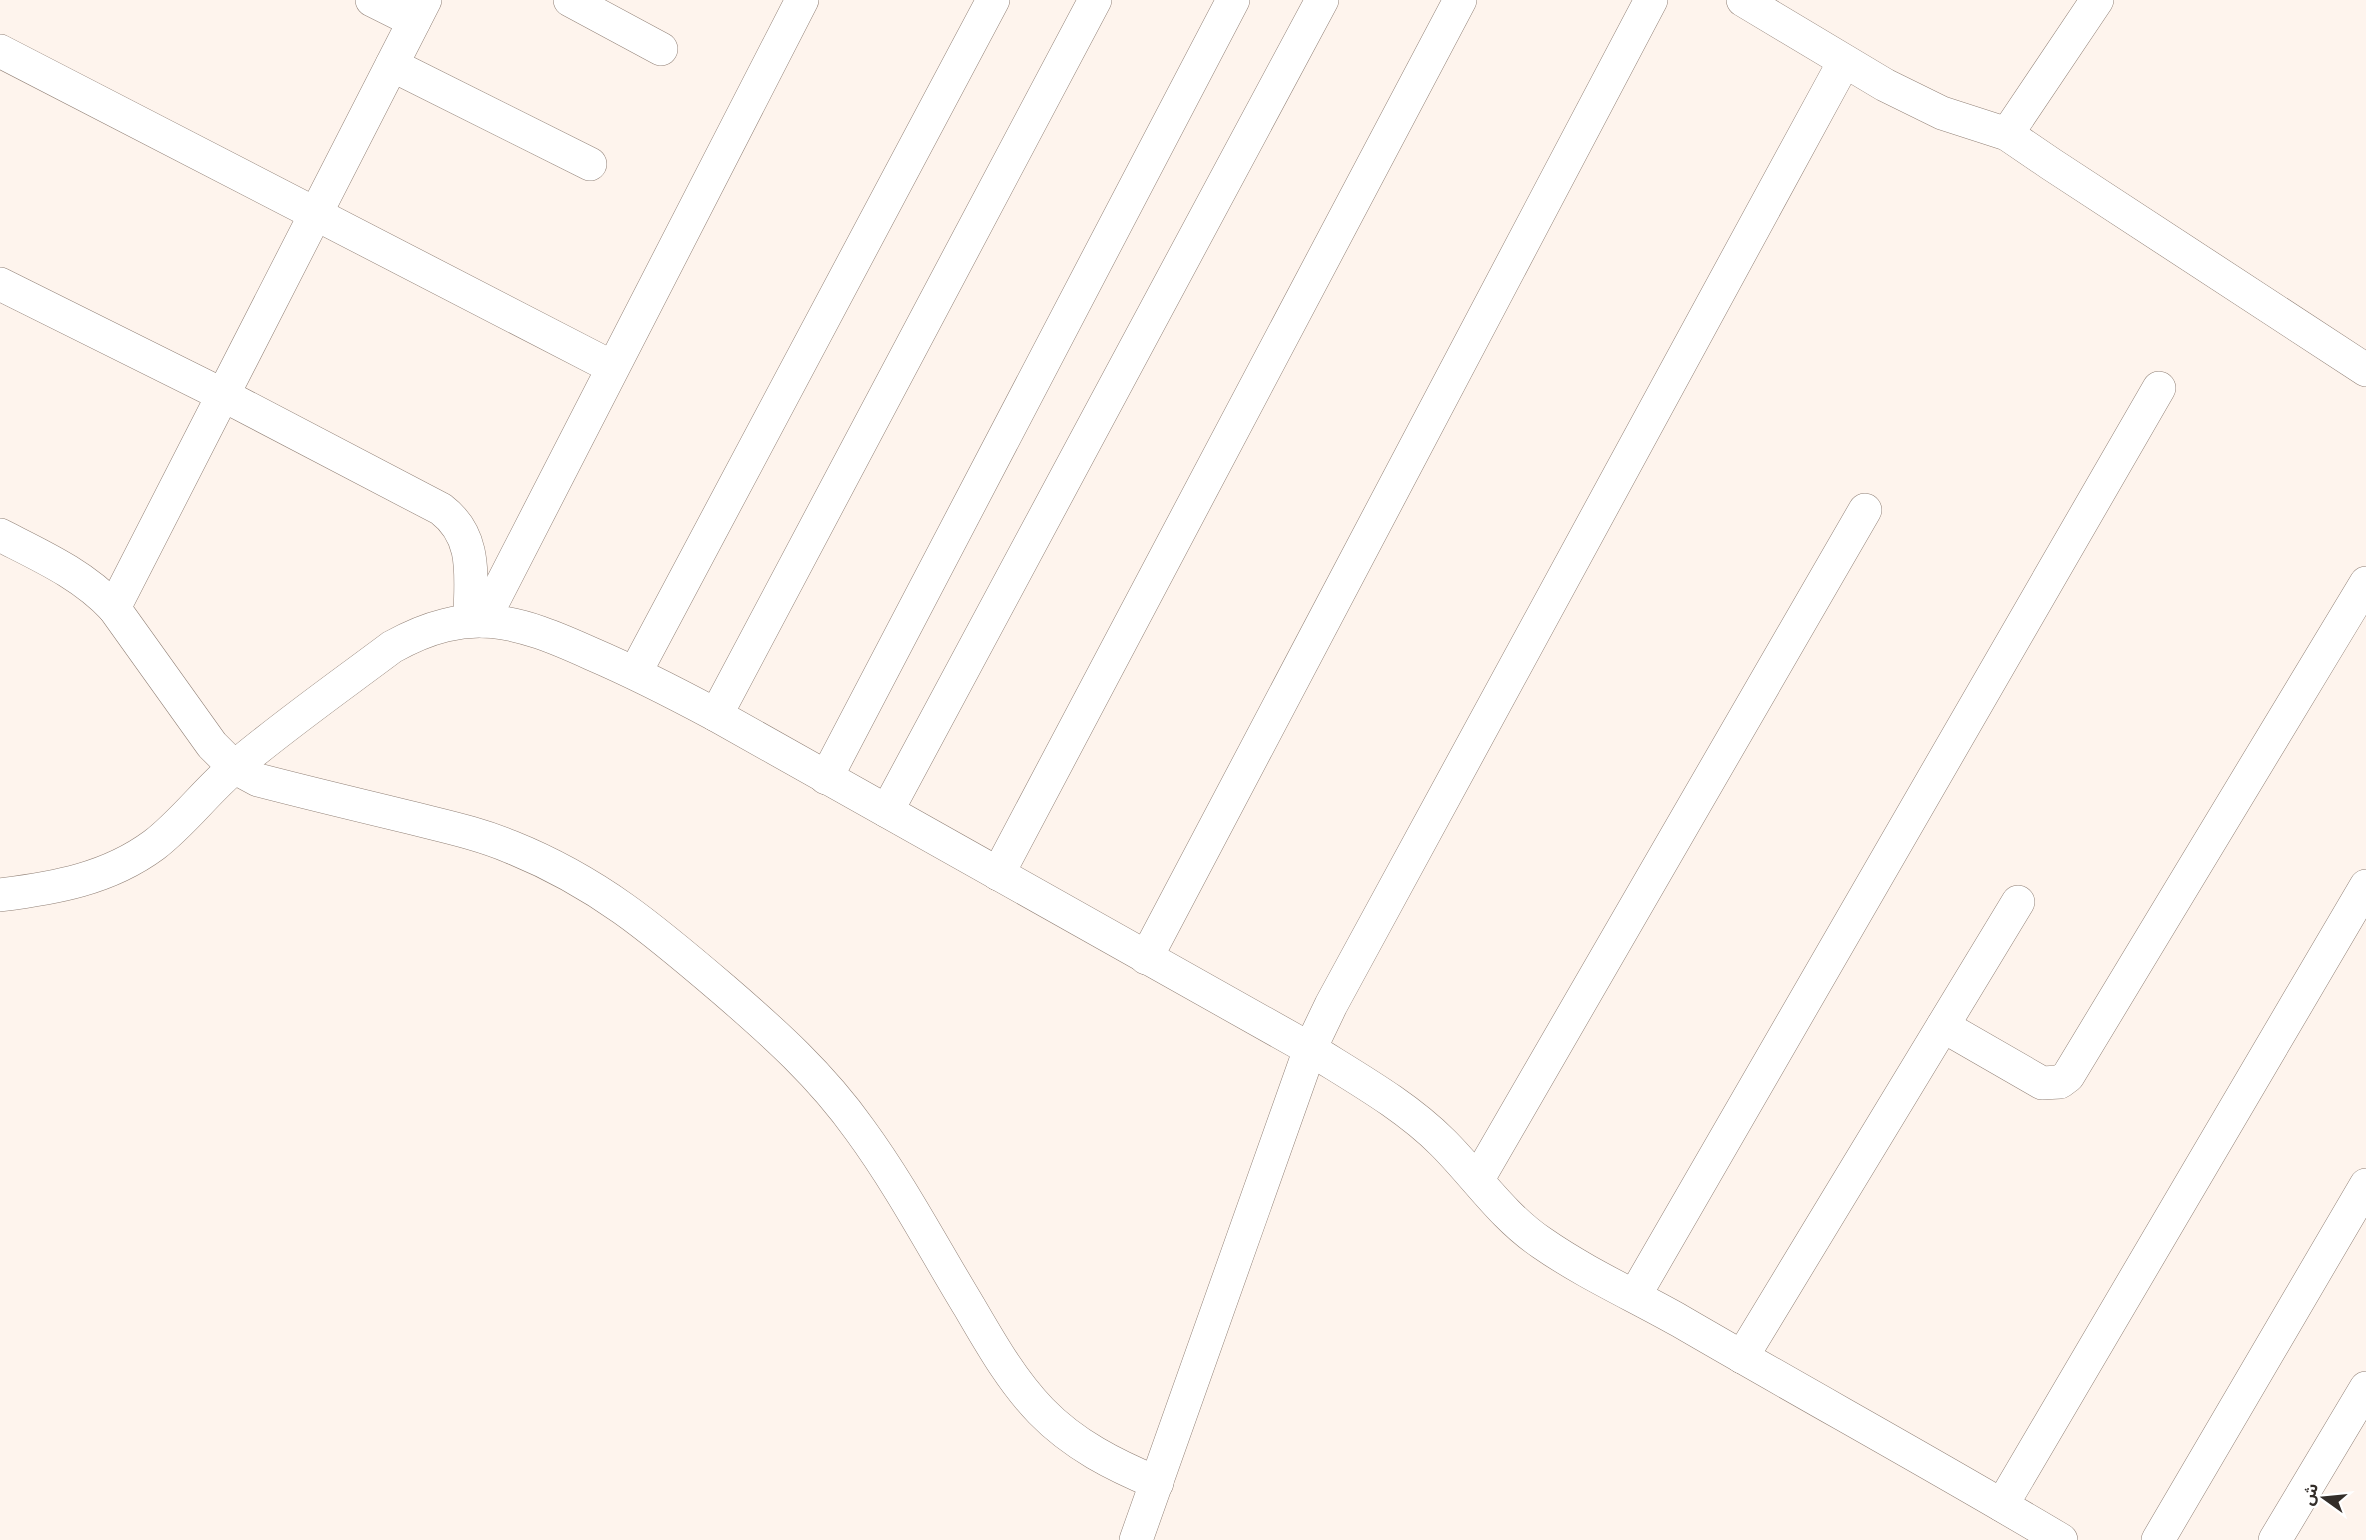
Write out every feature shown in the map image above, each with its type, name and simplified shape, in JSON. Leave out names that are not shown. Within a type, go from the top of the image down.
[{"type":"street","points":[[114,608],[420,10],[372,0]]},
{"type":"street","points":[[570,0],[661,49]]},
{"type":"street","points":[[476,621],[612,367],[802,0]]},
{"type":"street","points":[[635,673],[993,0]]},
{"type":"street","points":[[716,715],[1095,0]]},
{"type":"street","points":[[826,778],[1233,0]]},
{"type":"street","points":[[887,811],[1322,0]]},
{"type":"street","points":[[998,874],[1460,0]]},
{"type":"street","points":[[1146,958],[1651,0]]},
{"type":"street","points":[[1743,0],[1844,62],[1926,106],[2007,134],[2366,370]]},
{"type":"street","points":[[2007,134],[2097,0]]},
{"type":"street","points":[[0,51],[612,367]]},
{"type":"street","points":[[1137,1540],[1310,1049],[1331,1005],[1844,62]]},
{"type":"street","points":[[392,65],[590,164]]},
{"type":"street","points":[[0,284],[223,395],[451,516],[465,535],[468,547],[476,621]]},
{"type":"street","points":[[1635,1295],[2159,388]]},
{"type":"street","points":[[1478,1179],[1865,510]]},
{"type":"street","points":[[0,535],[74,574],[99,592],[114,608],[212,745],[234,767],[258,780],[467,832],[509,846],[562,870],[630,911],[786,1043],[825,1085],[860,1129],[892,1176],[996,1352],[1041,1411],[1094,1453],[1118,1467],[1157,1484]]},
{"type":"street","points":[[1943,1026],[2042,1083],[2060,1082],[2068,1076],[2366,583]]},
{"type":"street","points":[[0,895],[46,889],[85,880],[122,865],[155,844],[234,767],[392,647],[429,629],[476,621],[535,629],[635,673],[716,715],[1310,1049],[1404,1110],[1441,1141],[1507,1213],[1538,1241],[2061,1540]]},
{"type":"street","points":[[1742,1358],[2018,902]]},
{"type":"street","points":[[2002,1505],[2362,904]]},
{"type":"street","points":[[2158,1540],[2366,1185]]},
{"type":"street","points":[[2275,1540],[2366,1388]]}]
